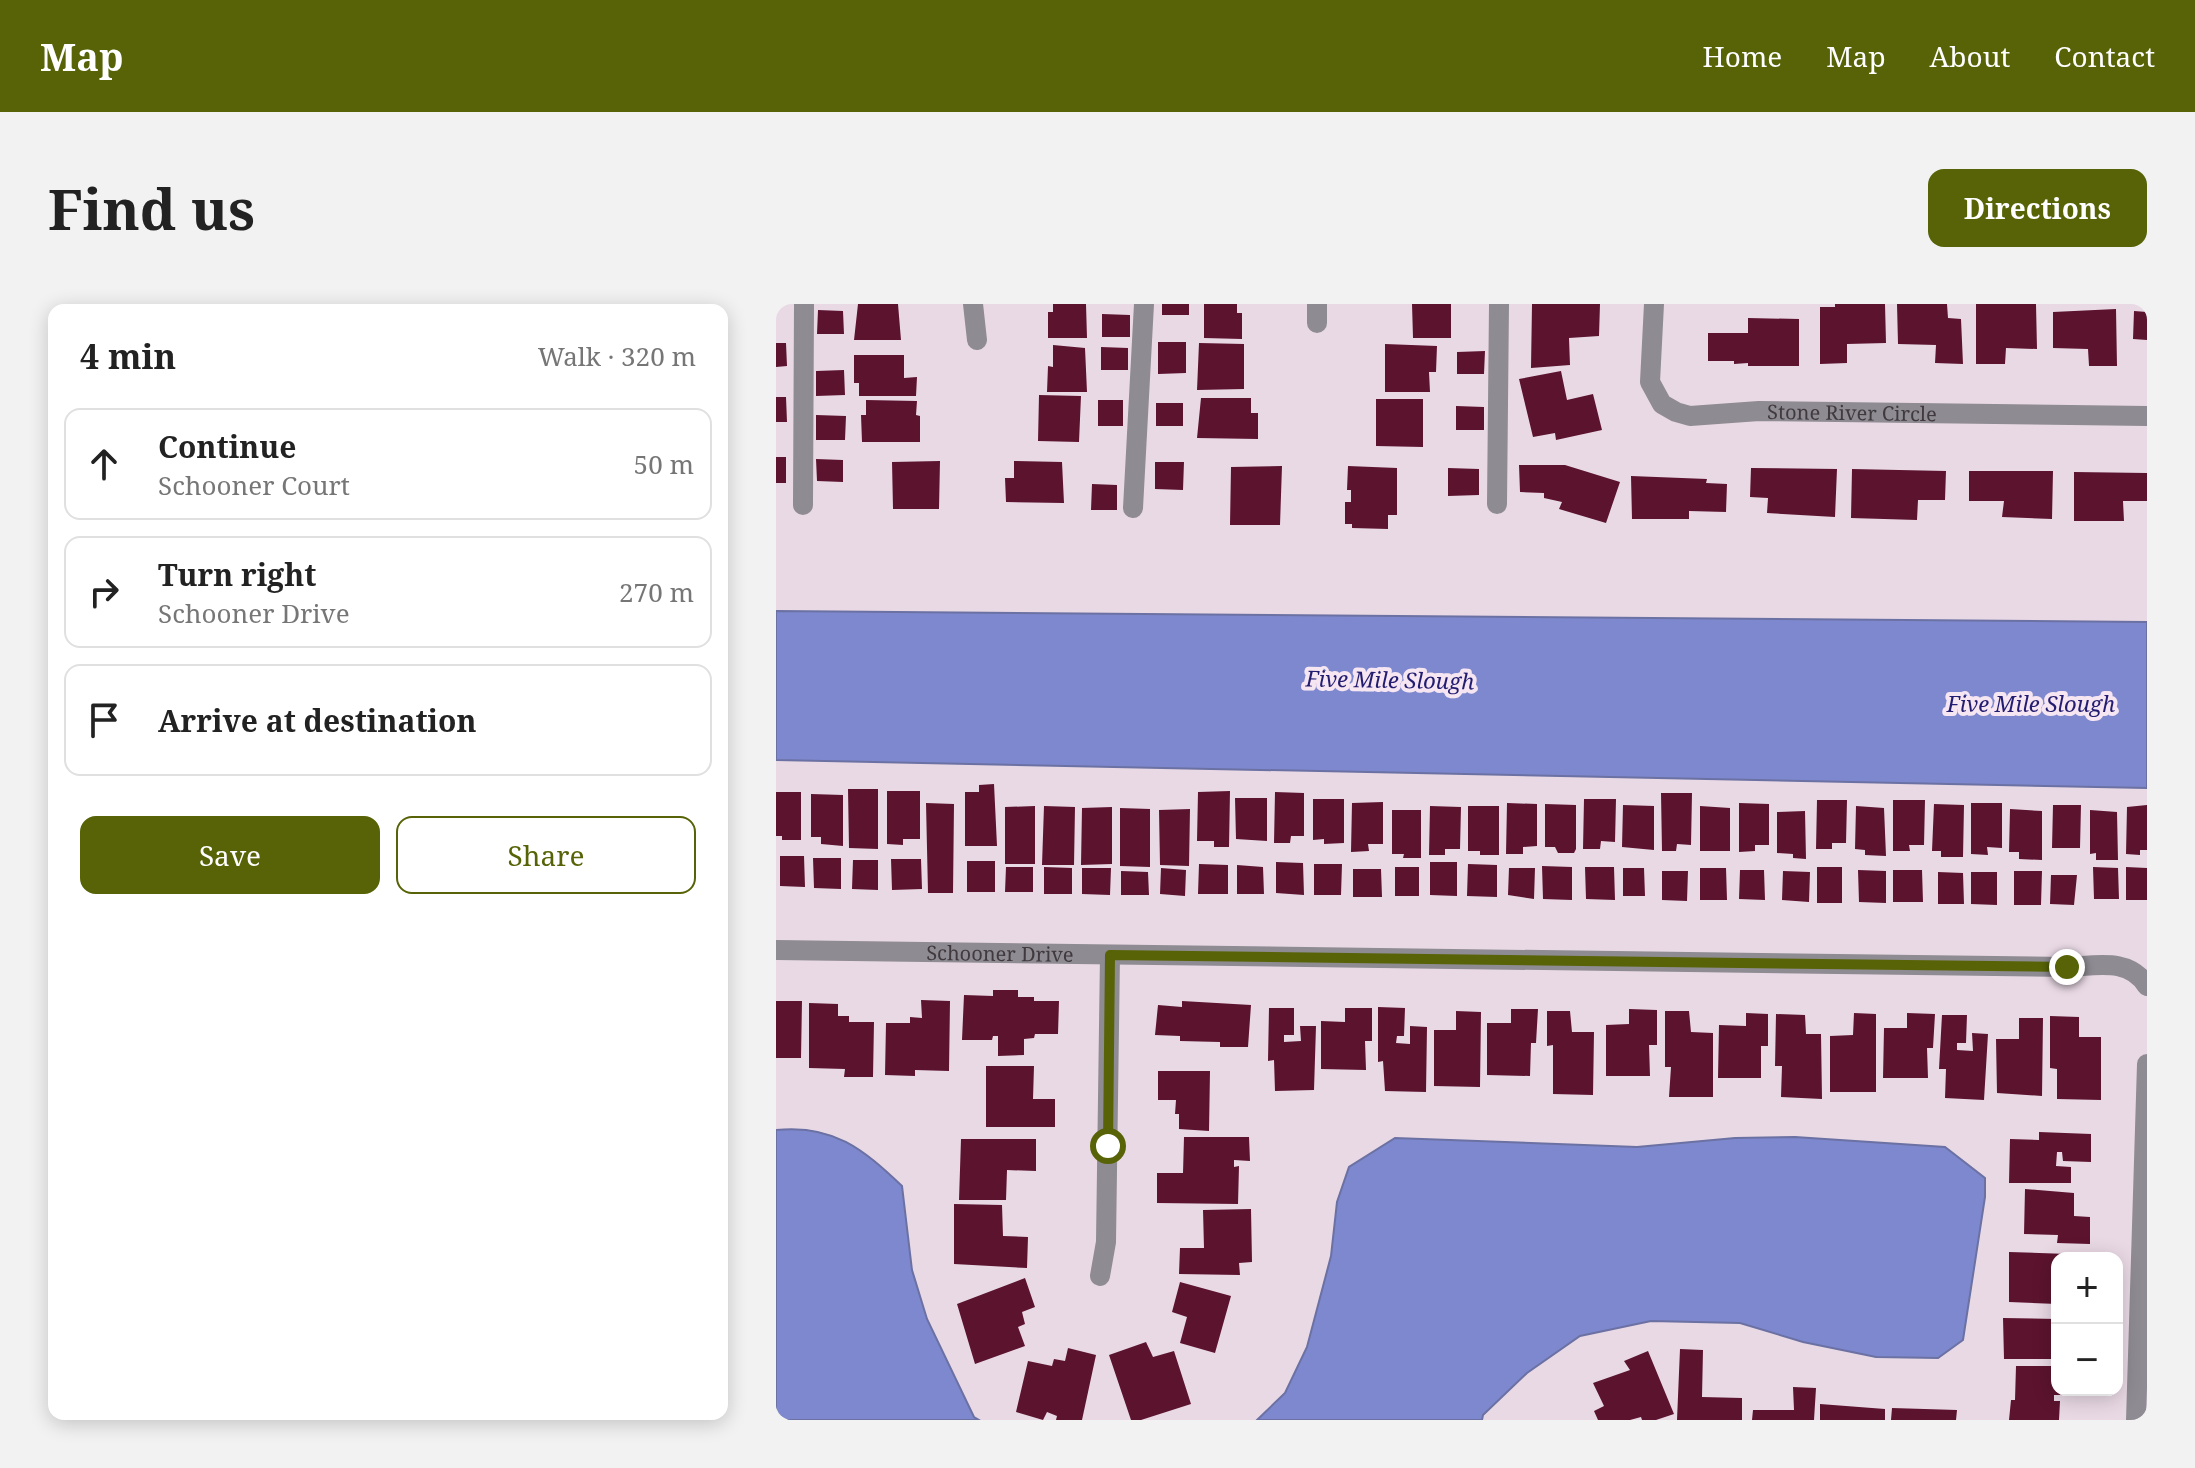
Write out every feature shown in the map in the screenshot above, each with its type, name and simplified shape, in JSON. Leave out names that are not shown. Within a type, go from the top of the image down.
[{"type":"street","points":[[803,505],[804,304]]},
{"type":"street","points":[[973,304],[977,340]]},
{"type":"street","points":[[1133,508],[1144,304]]},
{"type":"street","points":[[1497,504],[1499,304]]},
{"type":"street","name":"Stone River Circle","points":[[1654,304],[1650,382],[1662,404],[1690,416],[1759,411],[2147,416]]},
{"type":"street","name":"Schooner Drive","points":[[776,950],[2067,967],[2116,965],[2141,979]]},
{"type":"street","points":[[1100,1276],[1106,1242],[1110,955]]},
{"type":"street","points":[[2136,1420],[2147,1064]]},
{"type":"water","name":"Five Mile Slough","points":[[776,611],[2147,622],[2147,788],[776,760]]},
{"type":"water","points":[[796,1129],[831,1135],[860,1150],[902,1186],[912,1270],[927,1319],[974,1417],[979,1420],[776,1420],[776,1130]]},
{"type":"water","points":[[1795,1137],[1945,1147],[1985,1178],[1985,1197],[1963,1340],[1938,1358],[1876,1357],[1803,1342],[1740,1323],[1651,1321],[1580,1336],[1527,1373],[1483,1415],[1482,1420],[1257,1420],[1285,1393],[1307,1347],[1331,1256],[1337,1202],[1349,1167],[1395,1138],[1637,1147],[1735,1138]]},
{"type":"building","points":[[858,304],[898,304],[901,340],[854,340]]},
{"type":"building","points":[[1053,304],[1086,304],[1087,338],[1048,338],[1048,312],[1053,312]]},
{"type":"building","points":[[1162,304],[1189,304],[1189,315],[1162,315]]},
{"type":"building","points":[[1204,304],[1237,304],[1237,313],[1242,313],[1242,339],[1204,338]]},
{"type":"building","points":[[1412,304],[1451,304],[1451,338],[1413,338]]},
{"type":"building","points":[[1532,304],[1600,304],[1599,336],[1569,338],[1570,365],[1531,368]]},
{"type":"building","points":[[1835,304],[1885,304],[1886,343],[1847,344],[1847,363],[1820,364],[1820,307],[1835,307]]},
{"type":"building","points":[[1897,304],[1947,304],[1948,318],[1961,319],[1963,364],[1935,363],[1936,345],[1898,344]]},
{"type":"building","points":[[1976,304],[2036,304],[2037,349],[2006,348],[2005,364],[1976,364]]},
{"type":"building","points":[[2116,309],[2117,366],[2089,366],[2088,349],[2053,348],[2053,312]]},
{"type":"building","points":[[818,310],[843,311],[844,334],[817,334]]},
{"type":"building","points":[[2134,311],[2147,312],[2147,340],[2133,339]]},
{"type":"building","points":[[1102,314],[1130,315],[1130,337],[1102,337]]},
{"type":"building","points":[[1748,318],[1799,319],[1799,366],[1748,366],[1748,363],[1734,364],[1734,361],[1708,361],[1708,333],[1748,333]]},
{"type":"building","points":[[1158,342],[1186,342],[1186,373],[1158,374]]},
{"type":"building","points":[[776,343],[786,343],[787,366],[776,367]]},
{"type":"building","points":[[1199,343],[1244,344],[1244,389],[1197,390]]},
{"type":"building","points":[[1385,344],[1437,346],[1436,372],[1429,372],[1430,392],[1385,392]]},
{"type":"building","points":[[1053,345],[1085,348],[1087,392],[1047,392],[1048,366],[1053,367]]},
{"type":"building","points":[[1101,347],[1128,348],[1128,370],[1101,370]]},
{"type":"building","points":[[1485,351],[1484,374],[1457,374],[1457,352]]},
{"type":"building","points":[[854,355],[904,355],[904,378],[917,377],[916,396],[859,396],[859,383],[854,383]]},
{"type":"building","points":[[844,370],[845,395],[816,396],[816,371]]},
{"type":"building","points":[[1561,371],[1567,400],[1593,394],[1602,430],[1556,440],[1555,433],[1533,437],[1519,379]]},
{"type":"building","points":[[1039,395],[1081,396],[1079,442],[1038,441]]},
{"type":"building","points":[[776,397],[786,397],[787,422],[776,422]]},
{"type":"building","points":[[1201,398],[1251,398],[1251,413],[1258,413],[1258,439],[1197,438]]},
{"type":"building","points":[[1376,399],[1423,399],[1423,447],[1376,446]]},
{"type":"building","points":[[866,400],[917,401],[920,442],[862,442],[861,415],[866,415]]},
{"type":"building","points":[[1098,400],[1123,400],[1123,426],[1098,426]]},
{"type":"building","points":[[1156,403],[1183,403],[1183,426],[1156,426]]},
{"type":"building","points":[[1456,406],[1484,407],[1484,430],[1456,430]]},
{"type":"building","points":[[816,415],[846,416],[845,440],[816,440]]},
{"type":"building","points":[[776,457],[786,457],[786,483],[776,483]]},
{"type":"building","points":[[816,459],[843,460],[843,482],[817,481]]},
{"type":"building","points":[[940,461],[939,509],[893,509],[892,462]]},
{"type":"building","points":[[1014,461],[1062,462],[1064,503],[1006,502],[1005,478],[1014,478]]},
{"type":"building","points":[[1155,462],[1184,462],[1183,490],[1155,489]]},
{"type":"building","points":[[1519,465],[1565,465],[1620,482],[1606,523],[1559,509],[1562,502],[1544,498],[1544,493],[1520,492]]},
{"type":"building","points":[[1282,466],[1280,525],[1230,525],[1231,467]]},
{"type":"building","points":[[1348,466],[1397,468],[1397,515],[1388,515],[1388,529],[1352,528],[1352,524],[1345,524],[1345,502],[1351,502],[1351,490],[1347,490]]},
{"type":"building","points":[[1448,468],[1479,469],[1479,495],[1448,496]]},
{"type":"building","points":[[1751,468],[1837,469],[1835,517],[1767,513],[1768,498],[1750,497]]},
{"type":"building","points":[[1852,469],[1946,471],[1945,500],[1918,500],[1917,520],[1851,518]]},
{"type":"building","points":[[1969,471],[2053,471],[2052,519],[2002,517],[2004,501],[1969,501]]},
{"type":"building","points":[[2074,472],[2147,473],[2147,501],[2123,501],[2124,521],[2074,521]]},
{"type":"building","points":[[1631,476],[1707,479],[1706,483],[1727,484],[1726,512],[1689,511],[1689,519],[1632,519]]},
{"type":"building","points":[[1092,484],[1117,485],[1117,510],[1091,510]]},
{"type":"building","points":[[994,784],[997,846],[965,846],[965,792],[979,792],[979,785]]},
{"type":"building","points":[[848,789],[878,789],[878,849],[849,848]]},
{"type":"building","points":[[887,791],[920,791],[920,839],[903,839],[903,845],[887,844]]},
{"type":"building","points":[[1230,791],[1229,847],[1214,847],[1214,841],[1197,841],[1198,792]]},
{"type":"building","points":[[776,792],[801,792],[801,840],[782,840],[782,836],[776,836]]},
{"type":"building","points":[[1275,792],[1304,793],[1304,836],[1291,836],[1290,843],[1274,843]]},
{"type":"building","points":[[1661,793],[1692,793],[1691,845],[1677,844],[1676,851],[1662,851]]},
{"type":"building","points":[[811,794],[843,795],[843,846],[821,844],[821,837],[811,837]]},
{"type":"building","points":[[1235,798],[1267,798],[1267,841],[1236,839]]},
{"type":"building","points":[[1313,799],[1344,799],[1344,843],[1324,844],[1324,839],[1313,840]]},
{"type":"building","points":[[1584,799],[1616,799],[1615,842],[1601,841],[1600,849],[1583,849]]},
{"type":"building","points":[[1817,800],[1847,800],[1846,843],[1832,843],[1832,849],[1816,849]]},
{"type":"building","points":[[1893,800],[1925,800],[1924,845],[1909,845],[1910,851],[1893,851]]},
{"type":"building","points":[[1383,802],[1383,844],[1368,844],[1369,851],[1351,852],[1352,803]]},
{"type":"building","points":[[926,803],[954,804],[953,893],[928,893]]},
{"type":"building","points":[[1507,803],[1537,804],[1537,846],[1523,847],[1523,854],[1506,854]]},
{"type":"building","points":[[1739,803],[1769,804],[1769,845],[1755,845],[1755,851],[1739,852]]},
{"type":"building","points":[[1971,803],[2002,803],[2002,848],[1987,847],[1988,855],[1971,854]]},
{"type":"building","points":[[1545,804],[1576,805],[1574,853],[1558,853],[1555,847],[1545,847]]},
{"type":"building","points":[[1934,804],[1964,805],[1963,857],[1941,857],[1941,851],[1932,851]]},
{"type":"building","points":[[1623,805],[1654,806],[1654,850],[1622,847]]},
{"type":"building","points":[[2053,805],[2081,805],[2080,848],[2052,848]]},
{"type":"building","points":[[2147,805],[2147,850],[2140,850],[2140,855],[2126,854],[2127,807]]},
{"type":"building","points":[[1035,806],[1035,864],[1005,864],[1005,807]]},
{"type":"building","points":[[1044,806],[1075,807],[1074,865],[1042,865]]},
{"type":"building","points":[[1430,806],[1461,807],[1460,849],[1445,849],[1445,855],[1429,855]]},
{"type":"building","points":[[1468,806],[1499,806],[1499,855],[1480,855],[1480,851],[1468,851]]},
{"type":"building","points":[[1700,806],[1730,808],[1730,851],[1700,851]]},
{"type":"building","points":[[1856,806],[1884,808],[1886,856],[1865,855],[1865,850],[1855,849]]},
{"type":"building","points":[[1112,807],[1112,864],[1081,865],[1082,808]]},
{"type":"building","points":[[1120,808],[1150,809],[1150,867],[1120,866]]},
{"type":"building","points":[[1190,809],[1189,866],[1160,865],[1159,810]]},
{"type":"building","points":[[2010,809],[2042,811],[2042,860],[2019,859],[2019,852],[2009,852]]},
{"type":"building","points":[[1392,810],[1421,810],[1421,858],[1403,858],[1404,854],[1392,854]]},
{"type":"building","points":[[2090,810],[2117,812],[2118,860],[2096,860],[2096,853],[2090,854]]},
{"type":"building","points":[[1805,811],[1806,859],[1777,853],[1777,812]]},
{"type":"building","points":[[780,856],[804,856],[805,887],[780,886]]},
{"type":"building","points":[[813,858],[841,858],[841,889],[814,888]]},
{"type":"building","points":[[891,859],[921,859],[922,889],[892,890]]},
{"type":"building","points":[[853,860],[878,860],[878,890],[852,889]]},
{"type":"building","points":[[967,861],[995,861],[995,892],[967,892]]},
{"type":"building","points":[[1276,862],[1303,863],[1304,895],[1276,893]]},
{"type":"building","points":[[1430,862],[1457,862],[1457,896],[1430,895]]},
{"type":"building","points":[[1199,864],[1228,865],[1228,894],[1198,894]]},
{"type":"building","points":[[1314,864],[1342,864],[1341,895],[1314,895]]},
{"type":"building","points":[[1468,864],[1497,865],[1497,897],[1467,896]]},
{"type":"building","points":[[1237,865],[1263,867],[1264,894],[1237,894]]},
{"type":"building","points":[[1542,866],[1572,867],[1572,900],[1543,899]]},
{"type":"building","points":[[1006,867],[1033,867],[1033,892],[1005,892]]},
{"type":"building","points":[[1044,867],[1072,868],[1072,894],[1044,894]]},
{"type":"building","points":[[1395,867],[1419,867],[1419,896],[1395,896]]},
{"type":"building","points":[[1585,867],[1614,867],[1615,900],[1586,899]]},
{"type":"building","points":[[1817,867],[1842,867],[1842,903],[1817,903]]},
{"type":"building","points":[[2093,867],[2118,868],[2119,899],[2094,899]]},
{"type":"building","points":[[2126,867],[2147,868],[2147,900],[2126,900]]},
{"type":"building","points":[[1082,868],[1111,868],[1110,895],[1082,894]]},
{"type":"building","points":[[1161,868],[1186,870],[1185,896],[1160,894]]},
{"type":"building","points":[[1509,868],[1535,868],[1534,899],[1508,895]]},
{"type":"building","points":[[1623,868],[1644,868],[1645,896],[1623,896]]},
{"type":"building","points":[[1700,868],[1726,868],[1727,900],[1700,900]]},
{"type":"building","points":[[1353,869],[1381,869],[1382,897],[1353,897]]},
{"type":"building","points":[[1740,870],[1764,870],[1765,900],[1739,899]]},
{"type":"building","points":[[1858,870],[1886,871],[1886,903],[1859,902]]},
{"type":"building","points":[[1893,870],[1922,870],[1923,902],[1893,902]]},
{"type":"building","points":[[1121,871],[1148,872],[1149,895],[1121,895]]},
{"type":"building","points":[[1662,871],[1688,871],[1687,901],[1662,900]]},
{"type":"building","points":[[1783,871],[1810,872],[1809,902],[1782,900]]},
{"type":"building","points":[[2014,871],[2042,871],[2041,905],[2014,905]]},
{"type":"building","points":[[1938,872],[1963,873],[1964,904],[1938,904]]},
{"type":"building","points":[[1971,872],[1997,872],[1997,905],[1971,904]]},
{"type":"building","points":[[2051,875],[2077,875],[2074,905],[2050,904]]},
{"type":"building","points":[[993,990],[1018,990],[1018,997],[1034,997],[1034,1001],[1059,1001],[1058,1034],[1035,1034],[1034,1038],[1024,1039],[1024,1055],[998,1056],[998,1036],[993,1036],[992,1040],[962,1040],[964,995],[993,996]]},
{"type":"building","points":[[921,1000],[950,1001],[949,1071],[915,1070],[915,1076],[885,1075],[886,1023],[910,1023],[910,1017],[922,1018]]},
{"type":"building","points":[[776,1001],[802,1001],[801,1058],[776,1058]]},
{"type":"building","points":[[1182,1001],[1251,1005],[1248,1047],[1220,1047],[1220,1042],[1180,1041],[1180,1036],[1155,1035],[1158,1005],[1182,1007]]},
{"type":"building","points":[[809,1003],[838,1004],[838,1016],[849,1016],[849,1022],[874,1022],[873,1077],[844,1077],[845,1069],[809,1068]]},
{"type":"building","points":[[1378,1007],[1405,1008],[1404,1036],[1397,1036],[1396,1043],[1410,1044],[1410,1026],[1427,1027],[1426,1092],[1385,1091],[1383,1061],[1378,1062]]},
{"type":"building","points":[[1269,1008],[1294,1008],[1294,1035],[1284,1035],[1284,1042],[1301,1041],[1300,1026],[1316,1026],[1314,1090],[1275,1091],[1274,1060],[1268,1061]]},
{"type":"building","points":[[1345,1008],[1372,1008],[1372,1041],[1365,1041],[1366,1070],[1321,1069],[1321,1021],[1345,1022]]},
{"type":"building","points":[[1511,1009],[1538,1009],[1536,1043],[1531,1043],[1530,1076],[1487,1075],[1487,1023],[1511,1023]]},
{"type":"building","points":[[1629,1009],[1657,1010],[1657,1045],[1649,1045],[1650,1076],[1606,1076],[1606,1025],[1629,1024]]},
{"type":"building","points":[[1456,1011],[1481,1012],[1480,1087],[1434,1086],[1434,1030],[1456,1030]]},
{"type":"building","points":[[1547,1011],[1570,1011],[1572,1032],[1594,1032],[1593,1095],[1553,1094],[1553,1045],[1547,1046]]},
{"type":"building","points":[[1665,1011],[1689,1011],[1691,1032],[1713,1033],[1713,1097],[1669,1097],[1671,1067],[1665,1067]]},
{"type":"building","points":[[1746,1013],[1768,1014],[1768,1046],[1761,1046],[1761,1078],[1718,1078],[1719,1025],[1746,1026]]},
{"type":"building","points":[[1854,1013],[1876,1014],[1876,1092],[1830,1092],[1830,1036],[1853,1035]]},
{"type":"building","points":[[1907,1013],[1935,1014],[1933,1048],[1927,1048],[1928,1078],[1883,1078],[1884,1028],[1907,1028]]},
{"type":"building","points":[[1776,1014],[1805,1015],[1806,1034],[1821,1034],[1822,1099],[1781,1097],[1782,1066],[1775,1066]]},
{"type":"building","points":[[1942,1015],[1967,1015],[1966,1043],[1957,1043],[1957,1050],[1973,1051],[1972,1033],[1988,1034],[1984,1100],[1945,1098],[1946,1069],[1939,1069]]},
{"type":"building","points":[[2050,1016],[2079,1017],[2079,1037],[2101,1037],[2101,1100],[2057,1099],[2057,1069],[2050,1068]]},
{"type":"building","points":[[2019,1018],[2043,1018],[2042,1096],[1997,1093],[1996,1039],[2019,1039]]},
{"type":"building","points":[[986,1066],[1034,1066],[1033,1099],[1055,1099],[1055,1127],[986,1127]]},
{"type":"building","points":[[1158,1071],[1210,1071],[1209,1131],[1179,1129],[1179,1114],[1175,1114],[1176,1100],[1158,1100]]},
{"type":"building","points":[[2039,1132],[2091,1134],[2091,1162],[2063,1161],[2062,1152],[2057,1152],[2056,1166],[2071,1167],[2071,1183],[2009,1183],[2010,1139],[2039,1140]]},
{"type":"building","points":[[1184,1137],[1249,1137],[1250,1161],[1234,1160],[1234,1167],[1239,1166],[1238,1204],[1157,1203],[1157,1173],[1183,1173]]},
{"type":"building","points":[[961,1139],[1036,1139],[1036,1171],[1007,1170],[1006,1200],[959,1200]]},
{"type":"building","points":[[2025,1189],[2074,1193],[2074,1216],[2090,1217],[2090,1244],[2057,1243],[2058,1235],[2024,1234]]},
{"type":"building","points":[[954,1204],[1002,1205],[1003,1236],[1028,1237],[1027,1268],[954,1264]]},
{"type":"building","points":[[1251,1209],[1252,1262],[1239,1263],[1240,1275],[1179,1274],[1180,1248],[1204,1248],[1203,1210]]},
{"type":"building","points":[[2009,1252],[2051,1253],[2051,1304],[2009,1302]]},
{"type":"building","points":[[1025,1278],[1035,1307],[1022,1312],[1025,1324],[1018,1327],[1025,1346],[975,1364],[957,1304]]},
{"type":"building","points":[[1180,1282],[1231,1296],[1215,1353],[1180,1343],[1187,1317],[1172,1312]]},
{"type":"building","points":[[2003,1318],[2051,1319],[2051,1359],[2004,1359]]},
{"type":"building","points":[[1146,1342],[1153,1357],[1174,1351],[1191,1404],[1141,1420],[1131,1420],[1109,1355]]},
{"type":"building","points":[[1068,1348],[1096,1355],[1082,1420],[1056,1420],[1057,1416],[1047,1412],[1043,1420],[1016,1412],[1028,1361],[1052,1366],[1054,1359],[1065,1361]]},
{"type":"building","points":[[1680,1349],[1703,1350],[1702,1397],[1742,1398],[1742,1420],[1677,1420]]},
{"type":"building","points":[[1648,1351],[1674,1414],[1656,1420],[1642,1420],[1641,1417],[1598,1420],[1594,1411],[1604,1406],[1593,1383],[1630,1370],[1624,1361]]},
{"type":"building","points":[[2016,1366],[2051,1366],[2051,1396],[2054,1396],[2054,1401],[2060,1401],[2059,1420],[2009,1420],[2011,1400],[2015,1400]]},
{"type":"building","points":[[1793,1387],[1816,1388],[1814,1420],[1752,1420],[1753,1410],[1794,1410]]},
{"type":"building","points":[[1820,1404],[1885,1409],[1885,1420],[1820,1420]]},
{"type":"building","points":[[1892,1408],[1957,1410],[1956,1420],[1891,1420]]},
{"type":"route","points":[[1108,1146],[1110,955],[2067,967]]}]
